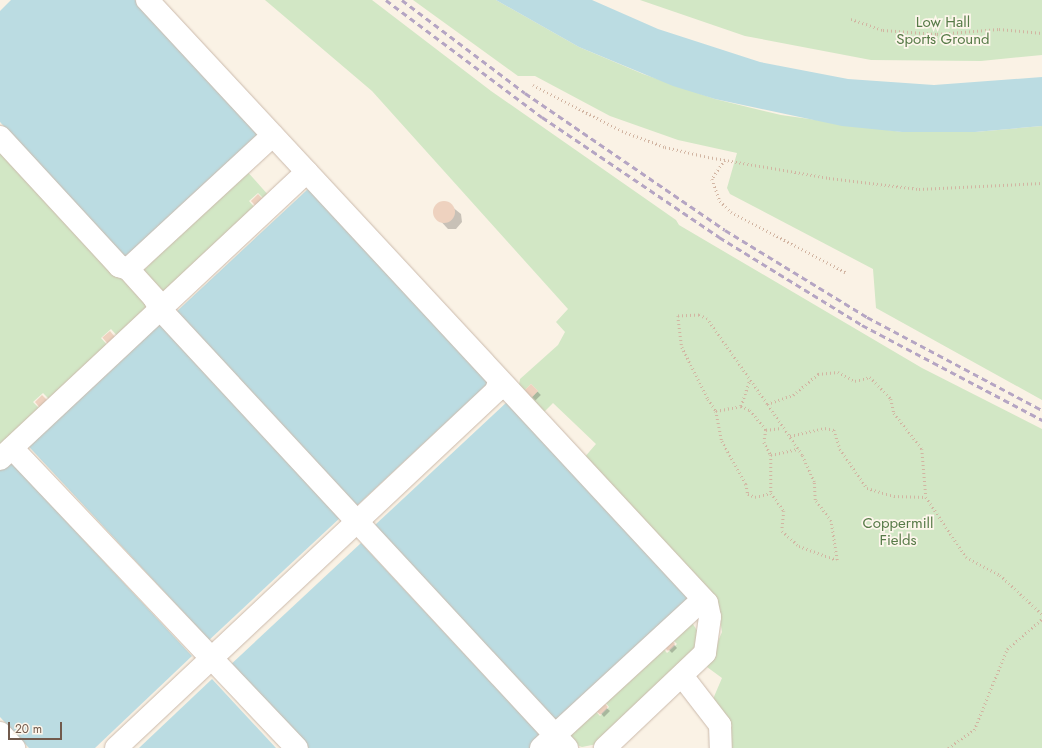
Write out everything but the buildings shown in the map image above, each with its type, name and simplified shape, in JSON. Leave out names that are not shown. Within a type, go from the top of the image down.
[{"type":"lane","points":[[148,0],[703,599],[710,618],[709,639],[704,653],[683,678],[605,748]]},
{"type":"lane","points":[[128,269],[273,135]]},
{"type":"lane","points":[[0,137],[119,266],[128,269],[160,309],[357,522],[554,744],[703,599]]},
{"type":"lane","points":[[297,748],[6,454],[307,172]]},
{"type":"lane","points":[[116,748],[496,391],[499,380]]},
{"type":"lane","points":[[683,678],[720,725],[721,748]]},
{"type":"lane","points":[[0,733],[14,748]]},
{"type":"path","points":[[851,19],[883,30],[937,34],[1000,29],[1042,33]]},
{"type":"path","points":[[533,85],[622,131],[664,147],[726,160],[829,178],[919,189],[1042,183]]},
{"type":"path","points":[[726,160],[712,179],[714,190],[726,207],[848,273]]},
{"type":"path","points":[[716,410],[741,406],[750,410],[766,430],[764,442],[771,455],[771,493],[784,511],[782,531],[800,546],[837,560],[831,521],[814,500],[814,482],[790,436],[781,428],[767,404],[749,381],[707,319],[700,315],[678,316],[687,361],[716,410],[722,441],[746,484],[748,494],[755,497],[771,493]]},
{"type":"path","points":[[767,404],[793,395],[818,374],[838,372],[856,381],[870,377],[891,399],[894,413],[922,448],[926,497],[966,557],[1000,575],[1042,614]]},
{"type":"path","points":[[741,406],[749,381]]},
{"type":"path","points":[[766,430],[781,428]]},
{"type":"path","points":[[790,436],[825,428],[834,430],[840,449],[867,488],[894,496],[926,497]]},
{"type":"path","points":[[771,455],[798,449]]},
{"type":"path","points":[[948,748],[974,730],[1007,649],[1042,619]]},
{"type":"green space","name":"Coppermill Fields","points":[[265,0],[372,0],[491,91],[676,220],[679,225],[922,368],[1042,429],[1042,748],[729,748],[713,699],[722,678],[707,667],[722,632],[717,599],[583,459],[596,444],[553,403],[542,414],[531,398],[538,391],[531,384],[524,391],[519,385],[520,379],[558,345],[565,332],[556,322],[568,309],[372,91]]},
{"type":"green space","points":[[413,0],[496,0],[579,47],[643,74],[715,99],[781,115],[902,132],[975,132],[1042,126],[1042,400],[876,308],[873,269],[730,194],[727,188],[737,153],[678,140],[610,116],[535,76],[518,76]]},
{"type":"green space","name":"Low Hall Sports Ground","points":[[640,0],[1042,0],[1042,55],[981,61],[871,60],[745,36]]},
{"type":"green space","points":[[0,143],[152,307],[120,339],[111,329],[101,338],[110,348],[52,402],[43,393],[33,402],[42,411],[0,450]]},
{"type":"green space","points":[[245,169],[270,197],[266,201],[258,193],[249,201],[257,210],[169,292],[158,291],[145,277],[144,270]]},
{"type":"green space","points":[[689,618],[698,632],[697,647],[597,744],[582,747],[572,743],[564,733],[592,707],[600,716],[609,707],[602,698],[660,645],[667,653],[677,644],[669,636]]},
{"type":"water","points":[[11,0],[135,0],[258,134],[125,258],[0,122],[0,11]]},
{"type":"water","points":[[496,0],[592,0],[658,29],[760,62],[848,79],[934,85],[1042,77],[1042,126],[975,132],[902,132],[842,126],[715,99],[673,86],[579,47]]},
{"type":"water","points":[[308,189],[489,383],[357,506],[176,312]]},
{"type":"water","points":[[161,317],[344,514],[209,640],[26,443]]},
{"type":"water","points":[[508,401],[693,599],[557,726],[372,528]]},
{"type":"water","points":[[9,460],[192,656],[95,748],[29,748],[0,717],[0,469]]},
{"type":"water","points":[[361,543],[543,738],[531,748],[302,748],[227,668]]},
{"type":"water","points":[[212,679],[276,748],[139,748]]},
{"type":"railway","points":[[386,0],[542,117],[719,237],[862,325],[1042,420]]},
{"type":"railway","points":[[402,0],[525,93],[725,230],[867,317],[1042,410]]}]
